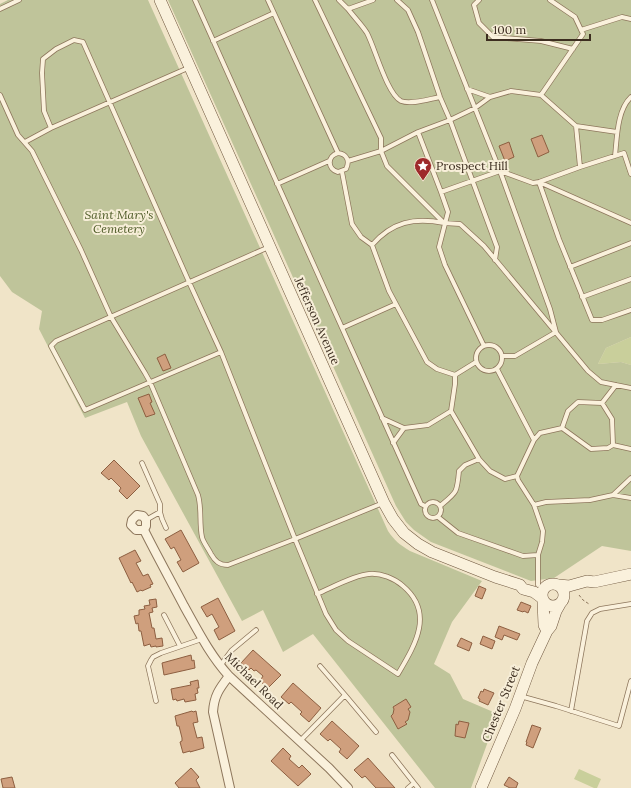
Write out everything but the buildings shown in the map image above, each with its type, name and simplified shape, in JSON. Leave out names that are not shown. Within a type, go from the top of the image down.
[{"type":"main road","name":"Jefferson Avenue","points":[[160,0],[384,503],[393,519],[404,533],[418,544],[439,555],[520,585],[523,589],[534,592],[543,600]]},
{"type":"main road","name":"Jefferson Avenue","points":[[561,602],[577,590],[594,582],[631,574]]},
{"type":"main road","name":"Jefferson Avenue","points":[[520,585],[569,586],[589,580],[594,582]]},
{"type":"main road","points":[[543,600],[551,606],[561,602],[564,592],[549,585],[543,590],[543,600],[544,625],[547,631]]},
{"type":"main road","name":"Chester Street","points":[[481,788],[547,631],[551,626],[561,602]]},
{"type":"street","name":"Michael Road","points":[[146,520],[143,516],[137,515],[132,520],[131,525],[136,530],[144,530],[202,639],[220,666],[329,768],[348,788]]},
{"type":"street","points":[[144,530],[146,520]]},
{"type":"street","points":[[229,676],[219,688],[214,700],[214,712],[230,788]]},
{"type":"lane","points":[[0,9],[19,0]]},
{"type":"lane","points":[[195,0],[393,443],[421,504],[425,506]]},
{"type":"lane","points":[[268,0],[338,153],[346,156],[348,161],[346,169],[342,172]]},
{"type":"lane","points":[[315,0],[381,138],[381,151],[387,166],[444,223]]},
{"type":"lane","points":[[339,0],[366,32],[377,55],[386,82],[393,94],[400,100],[409,102],[440,97]]},
{"type":"lane","points":[[348,9],[373,0]]},
{"type":"lane","points":[[397,0],[408,10],[418,32],[440,97],[474,182],[497,247],[495,260]]},
{"type":"lane","points":[[432,0],[500,171],[550,309],[556,332]]},
{"type":"lane","points":[[479,0],[474,5],[479,23],[493,37],[541,41],[573,50]]},
{"type":"lane","points":[[541,95],[583,34],[575,17],[550,0]]},
{"type":"lane","points":[[213,41],[274,13]]},
{"type":"lane","points":[[581,30],[622,17],[631,19]]},
{"type":"lane","points":[[51,128],[44,111],[42,73],[43,59],[56,49],[74,40],[83,42],[221,352],[317,594],[326,614],[336,630],[348,641],[398,674],[412,650],[421,626],[418,606],[410,592],[398,581],[382,575],[368,574],[351,579],[317,594]]},
{"type":"lane","points":[[25,142],[51,128],[190,67]]},
{"type":"lane","points":[[467,89],[490,97]]},
{"type":"lane","points":[[348,161],[381,151],[418,132],[450,120],[475,108],[490,97],[511,91],[541,95],[576,126],[617,132]]},
{"type":"lane","points":[[0,95],[18,135],[32,151],[81,250],[111,317],[150,382],[198,495],[201,506],[200,523],[202,538],[215,560],[222,565],[228,565],[384,503]]},
{"type":"lane","points":[[615,156],[618,126],[626,102],[631,97]]},
{"type":"lane","points":[[576,126],[580,167]]},
{"type":"lane","points":[[418,132],[448,212],[439,247],[443,259],[484,346]]},
{"type":"lane","points":[[277,184],[329,161],[332,156],[338,153]]},
{"type":"lane","points":[[441,192],[474,182],[500,171],[533,182],[539,182],[624,153],[631,174]]},
{"type":"lane","points":[[329,161],[332,170],[342,172]]},
{"type":"lane","points":[[342,172],[352,224],[361,237],[372,245],[389,291],[427,362],[437,369],[454,375]]},
{"type":"lane","points":[[539,182],[631,223]]},
{"type":"lane","points":[[539,182],[570,267],[592,320],[602,320],[631,310]]},
{"type":"lane","points":[[372,245],[382,234],[405,222],[430,220],[460,224],[484,246],[588,371],[601,382],[631,388]]},
{"type":"lane","points":[[570,267],[631,244]]},
{"type":"lane","points":[[221,352],[85,410],[50,346],[56,340],[270,246]]},
{"type":"lane","points":[[582,297],[631,279]]},
{"type":"lane","points":[[342,328],[396,304]]},
{"type":"lane","points":[[503,356],[515,356],[556,332]]},
{"type":"lane","points":[[484,346],[495,346],[499,349],[503,356],[501,365],[497,369],[490,372],[482,369],[476,362],[477,354],[484,346]]},
{"type":"lane","points":[[454,375],[476,362]]},
{"type":"lane","points":[[497,369],[534,440]]},
{"type":"lane","points":[[454,375],[455,384],[451,411],[479,458],[490,471],[505,479],[517,476]]},
{"type":"lane","points":[[602,403],[616,384]]},
{"type":"lane","points":[[562,428],[568,411],[578,402],[602,403]]},
{"type":"lane","points":[[602,403],[612,419],[613,445]]},
{"type":"lane","points":[[382,418],[404,428],[428,425],[451,411]]},
{"type":"lane","points":[[393,443],[404,428]]},
{"type":"lane","points":[[549,585],[538,555],[542,542],[543,531],[534,505],[517,476],[534,440],[540,433],[562,428],[591,449],[608,448],[613,445],[631,449]]},
{"type":"lane","points":[[440,506],[454,494],[458,488],[460,470],[479,458]]},
{"type":"lane","points":[[142,463],[160,504],[160,512],[166,528]]},
{"type":"lane","points":[[613,495],[631,478]]},
{"type":"lane","points":[[534,505],[546,502],[590,500],[613,495],[631,498]]},
{"type":"lane","points":[[425,506],[432,502],[440,506]]},
{"type":"lane","points":[[425,506],[424,512],[432,519],[438,517],[441,511],[440,506]]},
{"type":"lane","points":[[146,520],[160,512]]},
{"type":"lane","points":[[438,517],[458,532],[523,556],[538,555]]},
{"type":"lane","points":[[571,711],[587,621],[592,613],[600,609],[631,604]]},
{"type":"lane","points":[[164,615],[180,646]]},
{"type":"lane","points":[[220,666],[232,650],[256,630]]},
{"type":"lane","points":[[156,701],[148,666],[152,657],[202,639]]},
{"type":"lane","points":[[320,666],[376,732]]},
{"type":"lane","points":[[520,696],[619,726],[631,681]]},
{"type":"lane","points":[[300,741],[345,694]]},
{"type":"lane","points":[[392,755],[418,788]]},
{"type":"lane","points":[[408,788],[414,783]]},
{"type":"path","points":[[579,595],[589,604]]},
{"type":"green space","name":"Saint Mary's Cemetery","points":[[8,0],[148,0],[388,531],[403,547],[410,551],[482,581],[452,622],[434,664],[450,674],[463,699],[498,714],[471,788],[435,788],[313,634],[283,652],[263,610],[242,621],[141,436],[127,402],[85,418],[39,329],[42,311],[12,292],[0,276],[0,4]]},
{"type":"green space","points":[[168,0],[631,0],[631,337],[606,348],[598,364],[621,362],[631,365],[631,551],[602,546],[554,578],[531,581],[431,542],[414,530],[406,522],[396,506]]},
{"type":"green space","points":[[631,337],[631,365],[621,362],[598,364],[606,348]]},
{"type":"green space","points":[[579,769],[601,779],[597,788],[574,779]]},
{"type":"place","name":"Prospect Hill","points":[[423,181]]}]
